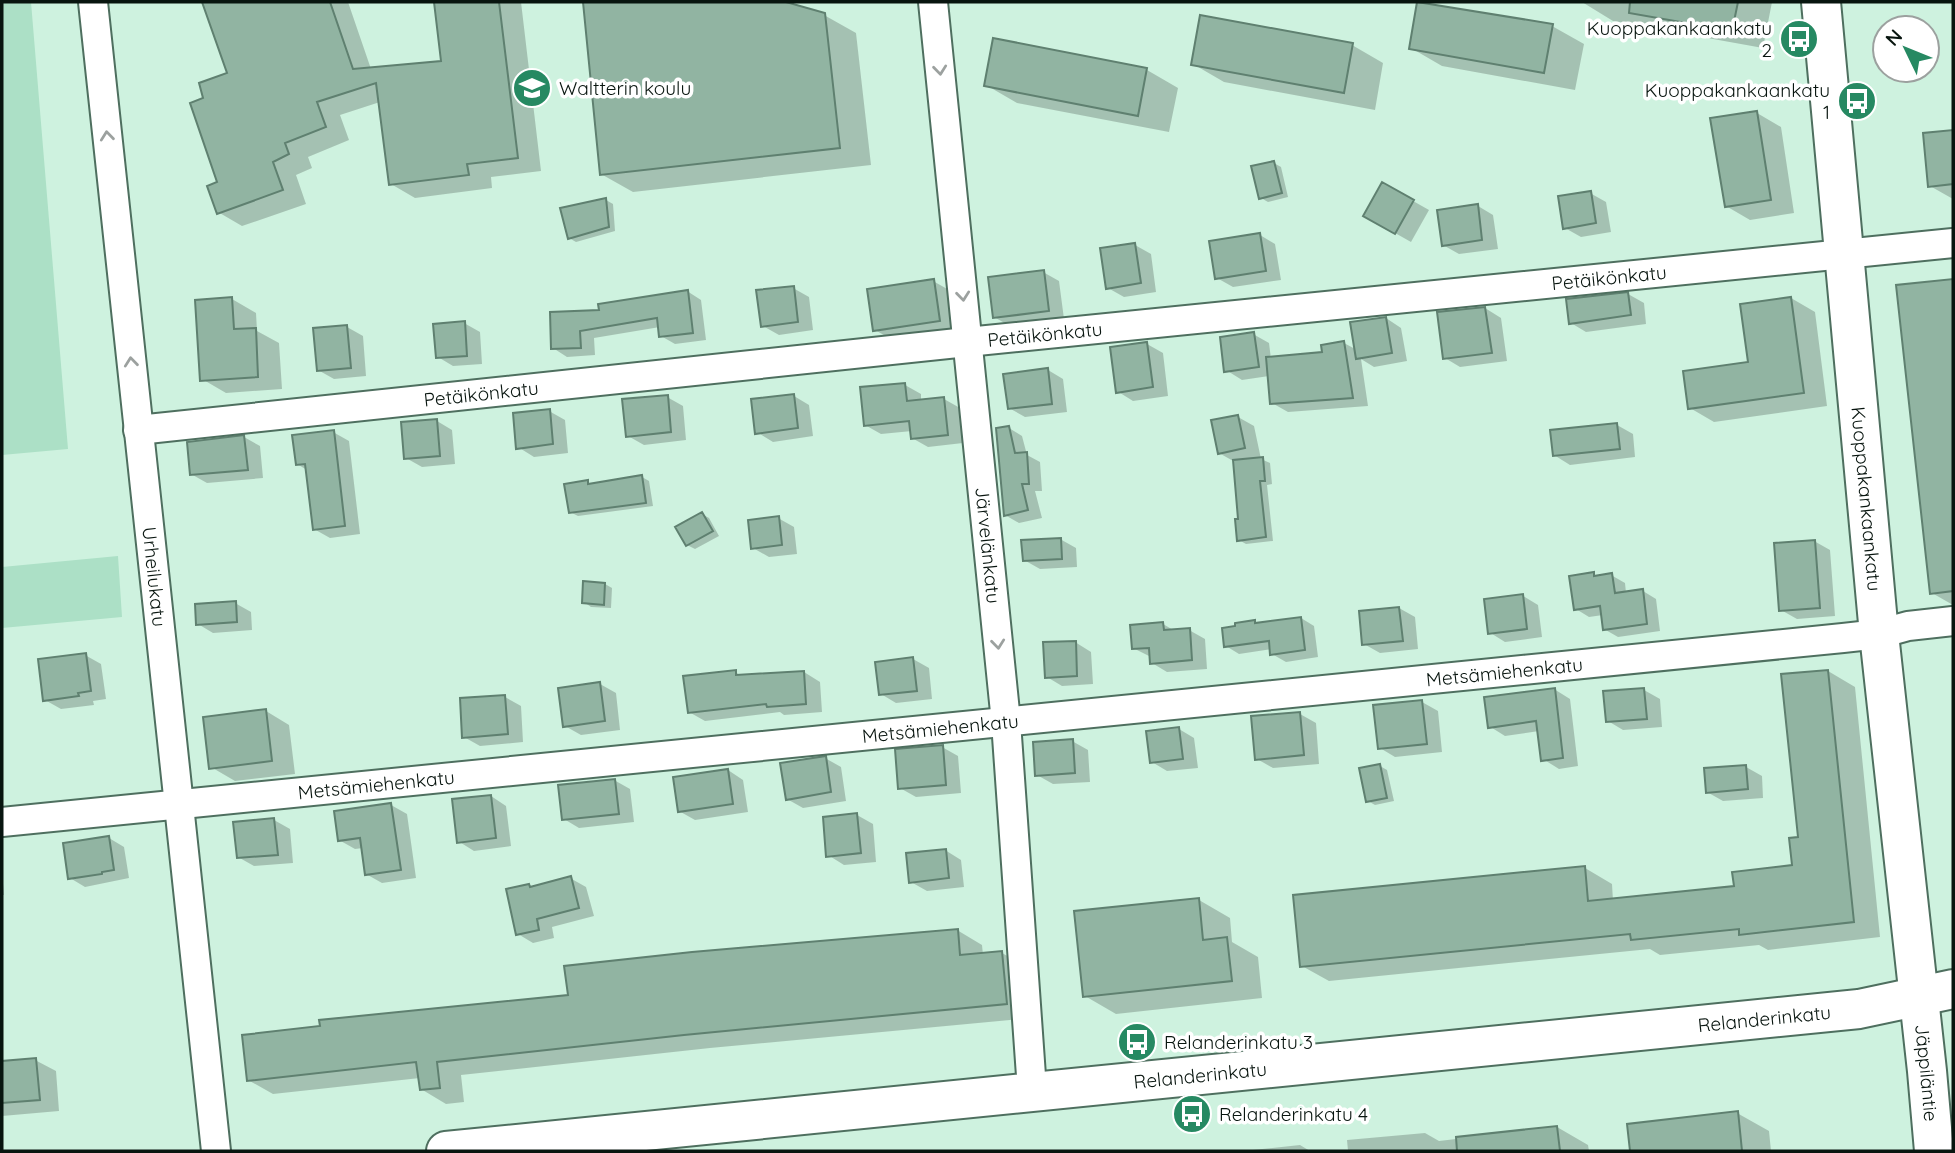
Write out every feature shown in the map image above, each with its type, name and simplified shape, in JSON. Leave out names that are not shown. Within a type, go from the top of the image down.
[{"type":"main road","name":"Kuoppakankaankatu","points":[[1821,2],[1878,634],[1936,993]]},
{"type":"main road","name":"Relanderinkatu","points":[[446,1151],[1859,1009],[1936,993]]},
{"type":"main road","name":"Jäppiläntie","points":[[1934,1151],[1936,993]]},
{"type":"street","name":"Urheilukatu","points":[[93,2],[216,1151]]},
{"type":"street","name":"Järvelänkatu","points":[[933,2],[1006,722],[1032,1090]]},
{"type":"street","name":"Petäikönkatu","points":[[138,430],[968,342],[1953,243]]},
{"type":"street","name":"Metsämiehenkatu","points":[[2,822],[1878,634],[1908,626],[1953,621]]},
{"type":"green space","points":[[2,2],[31,2],[68,449],[2,455]]},
{"type":"green space","points":[[118,556],[122,617],[2,628],[2,567]]},
{"type":"building","points":[[202,2],[330,2],[353,69],[441,61],[434,2],[499,2],[518,158],[467,164],[469,175],[389,185],[376,83],[317,102],[326,127],[285,143],[289,154],[273,162],[283,190],[217,214],[207,186],[217,182],[190,103],[203,98],[199,83],[227,73]]},
{"type":"building","points":[[583,2],[786,2],[825,13],[840,148],[600,175]]},
{"type":"building","points":[[1417,2],[1553,24],[1544,73],[1409,49]]},
{"type":"building","points":[[1630,2],[1738,2],[1732,31],[1629,13]]},
{"type":"building","points":[[1200,15],[1353,43],[1344,93],[1191,65]]},
{"type":"building","points":[[993,38],[1147,68],[1138,116],[984,86]]},
{"type":"building","points":[[1757,111],[1771,200],[1725,207],[1710,118]]},
{"type":"building","points":[[1953,130],[1953,184],[1928,187],[1923,133]]},
{"type":"building","points":[[1274,161],[1282,193],[1259,199],[1251,166]]},
{"type":"building","points":[[1382,182],[1414,200],[1395,234],[1363,216]]},
{"type":"building","points":[[1591,191],[1596,223],[1563,229],[1558,196]]},
{"type":"building","points":[[606,198],[609,227],[568,239],[560,208]]},
{"type":"building","points":[[1478,204],[1482,240],[1442,246],[1437,210]]},
{"type":"building","points":[[1260,233],[1266,271],[1215,279],[1209,241]]},
{"type":"building","points":[[1135,243],[1141,283],[1106,289],[1100,248]]},
{"type":"building","points":[[1044,270],[1049,311],[993,318],[988,277]]},
{"type":"building","points":[[934,279],[940,321],[873,331],[867,289]]},
{"type":"building","points":[[1953,279],[1953,591],[1930,594],[1896,285]]},
{"type":"building","points":[[794,286],[798,322],[761,327],[756,290]]},
{"type":"building","points":[[688,290],[693,333],[659,337],[657,318],[580,331],[581,348],[551,349],[550,312],[599,310],[598,304]]},
{"type":"building","points":[[1628,292],[1631,315],[1569,324],[1566,299]]},
{"type":"building","points":[[232,297],[234,329],[256,328],[258,377],[200,381],[195,300]]},
{"type":"building","points":[[1791,297],[1804,393],[1688,409],[1683,371],[1748,362],[1740,304]]},
{"type":"building","points":[[1485,307],[1492,353],[1443,359],[1437,312]]},
{"type":"building","points":[[1386,317],[1392,353],[1356,359],[1350,322]]},
{"type":"building","points":[[465,321],[467,356],[436,358],[433,324]]},
{"type":"building","points":[[347,325],[351,368],[317,371],[313,328]]},
{"type":"building","points":[[1254,332],[1259,367],[1224,372],[1220,337]]},
{"type":"building","points":[[1344,341],[1353,398],[1270,404],[1266,357],[1322,352],[1321,345]]},
{"type":"building","points":[[1147,342],[1153,387],[1116,393],[1110,347]]},
{"type":"building","points":[[1048,368],[1052,404],[1008,409],[1003,374]]},
{"type":"building","points":[[905,383],[907,401],[944,397],[948,435],[911,439],[909,421],[864,426],[860,387]]},
{"type":"building","points":[[794,394],[798,428],[755,434],[751,399]]},
{"type":"building","points":[[668,395],[671,432],[626,437],[622,399]]},
{"type":"building","points":[[550,409],[553,444],[516,449],[513,413]]},
{"type":"building","points":[[1238,415],[1245,448],[1218,454],[1211,420]]},
{"type":"building","points":[[437,419],[440,456],[404,459],[401,422]]},
{"type":"building","points":[[1617,423],[1620,449],[1553,456],[1550,430]]},
{"type":"building","points":[[1009,426],[1015,453],[1027,452],[1029,484],[1022,484],[1028,510],[1004,516],[996,428]]},
{"type":"building","points":[[334,430],[345,526],[313,530],[305,464],[296,465],[292,435]]},
{"type":"building","points":[[244,435],[248,470],[190,475],[187,442]]},
{"type":"building","points":[[1263,457],[1265,481],[1260,481],[1266,537],[1237,541],[1233,460]]},
{"type":"building","points":[[642,475],[646,503],[569,513],[564,484],[588,480],[588,484]]},
{"type":"building","points":[[702,512],[713,531],[686,546],[675,527]]},
{"type":"building","points":[[779,516],[782,545],[751,549],[748,520]]},
{"type":"building","points":[[1061,538],[1062,559],[1023,561],[1021,540]]},
{"type":"building","points":[[1815,540],[1820,608],[1779,611],[1774,543]]},
{"type":"building","points":[[1594,572],[1594,576],[1612,573],[1615,593],[1643,589],[1647,624],[1603,630],[1600,606],[1574,610],[1569,576]]},
{"type":"building","points":[[583,581],[605,583],[604,605],[582,603]]},
{"type":"building","points":[[1523,594],[1527,629],[1488,634],[1484,599]]},
{"type":"building","points":[[236,601],[237,622],[196,625],[195,604]]},
{"type":"building","points":[[1399,607],[1403,641],[1362,645],[1359,611]]},
{"type":"building","points":[[1301,617],[1305,650],[1270,655],[1269,641],[1224,647],[1222,628],[1255,620],[1255,623]]},
{"type":"building","points":[[1163,622],[1164,630],[1190,628],[1192,660],[1150,664],[1149,648],[1132,649],[1130,625]]},
{"type":"building","points":[[1076,641],[1077,676],[1045,678],[1043,642]]},
{"type":"building","points":[[86,653],[91,691],[78,693],[79,696],[43,701],[38,659]]},
{"type":"building","points":[[913,657],[917,691],[879,695],[875,662]]},
{"type":"building","points":[[736,670],[736,675],[804,671],[806,704],[767,707],[766,704],[688,713],[683,676]]},
{"type":"building","points":[[1828,670],[1854,922],[1739,935],[1739,929],[1631,940],[1630,934],[1300,967],[1293,895],[1585,866],[1588,901],[1734,886],[1732,872],[1792,865],[1789,838],[1798,837],[1781,674]]},
{"type":"building","points":[[600,682],[605,721],[563,727],[558,688]]},
{"type":"building","points":[[1555,688],[1563,758],[1541,761],[1536,721],[1488,728],[1484,697]]},
{"type":"building","points":[[1644,688],[1647,719],[1606,722],[1603,691]]},
{"type":"building","points":[[505,695],[508,734],[462,738],[460,698]]},
{"type":"building","points":[[1422,700],[1427,744],[1378,749],[1373,705]]},
{"type":"building","points":[[266,709],[272,761],[209,769],[203,717]]},
{"type":"building","points":[[1300,712],[1304,755],[1255,760],[1251,716]]},
{"type":"building","points":[[1179,727],[1183,759],[1150,763],[1146,731]]},
{"type":"building","points":[[1073,739],[1075,773],[1035,776],[1033,742]]},
{"type":"building","points":[[943,745],[946,785],[898,789],[895,749]]},
{"type":"building","points":[[826,756],[831,792],[786,800],[780,763]]},
{"type":"building","points":[[1380,764],[1387,798],[1366,802],[1359,768]]},
{"type":"building","points":[[1746,765],[1748,789],[1706,793],[1704,768]]},
{"type":"building","points":[[728,769],[733,804],[678,812],[673,777]]},
{"type":"building","points":[[615,779],[619,814],[562,820],[558,785]]},
{"type":"building","points":[[491,795],[496,838],[457,843],[452,799]]},
{"type":"building","points":[[391,803],[401,870],[365,875],[360,838],[338,841],[334,811]]},
{"type":"building","points":[[857,813],[861,853],[826,857],[823,817]]},
{"type":"building","points":[[274,818],[278,855],[237,858],[233,822]]},
{"type":"building","points":[[109,836],[114,870],[68,879],[63,843]]},
{"type":"building","points":[[946,849],[949,878],[909,883],[906,853]]},
{"type":"building","points":[[571,876],[579,908],[537,919],[539,930],[516,935],[506,889],[529,884],[530,887]]},
{"type":"building","points":[[1199,898],[1203,940],[1227,937],[1232,981],[1083,997],[1074,911]]},
{"type":"building","points":[[958,929],[960,955],[1002,951],[1007,1004],[437,1062],[440,1088],[420,1090],[416,1062],[247,1081],[242,1035],[320,1026],[319,1020],[568,995],[564,966]]},
{"type":"building","points":[[36,1058],[40,1100],[2,1103],[2,1061]]},
{"type":"building","points":[[1738,1111],[1742,1151],[1630,1151],[1627,1124]]},
{"type":"building","points":[[1557,1126],[1560,1151],[1457,1151],[1456,1137]]},
{"type":"place","name":"Kuoppakankaankatu 2","points":[[1799,39]]},
{"type":"place","name":"Waltterin koulu","points":[[532,88]]},
{"type":"place","name":"Kuoppakankaankatu 1","points":[[1857,101]]},
{"type":"place","name":"Relanderinkatu 3","points":[[1137,1042]]},
{"type":"place","name":"Relanderinkatu 4","points":[[1192,1114]]}]
